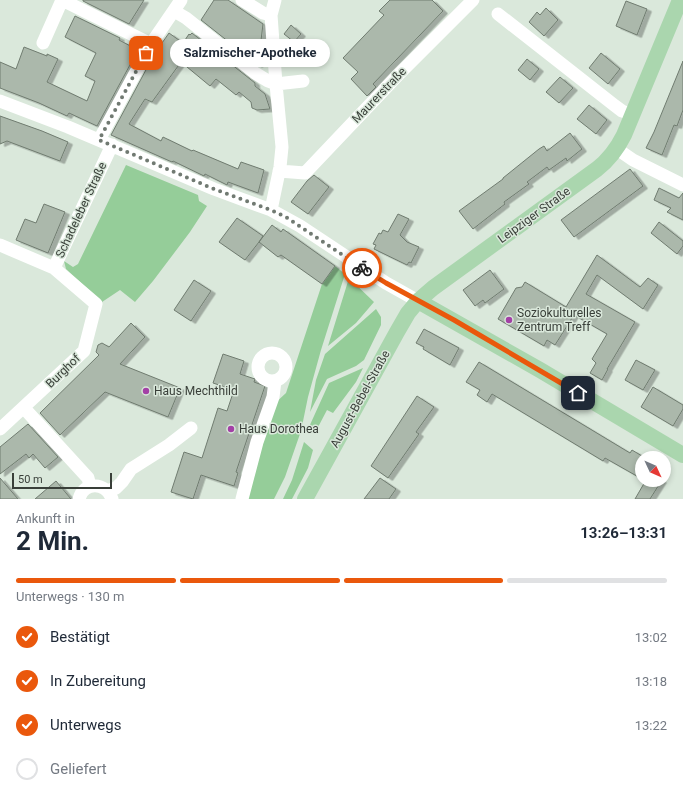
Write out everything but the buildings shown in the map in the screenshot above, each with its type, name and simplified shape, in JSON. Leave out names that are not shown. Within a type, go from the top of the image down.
[{"type":"main road","name":"Leipziger Straße","points":[[418,301],[445,279],[608,160],[617,149],[680,0]]},
{"type":"main road","points":[[418,301],[540,370],[683,455]]},
{"type":"main road","name":"August-Bebel-Straße","points":[[305,499],[397,332],[408,313],[418,301]]},
{"type":"street","points":[[43,43],[62,0],[151,44]]},
{"type":"street","points":[[99,140],[151,44],[182,0]]},
{"type":"street","points":[[242,0],[263,13],[272,15]]},
{"type":"street","points":[[271,210],[282,147],[276,84],[272,15],[275,0]]},
{"type":"street","name":"Maurerstraße","points":[[279,171],[305,173],[398,75],[473,0]]},
{"type":"street","points":[[174,12],[186,18],[255,73],[268,81],[276,84],[303,81]]},
{"type":"street","points":[[498,14],[614,105],[622,111],[632,115]]},
{"type":"street","points":[[0,101],[112,145],[214,189],[286,217],[386,283],[418,301]]},
{"type":"street","name":"Schadeleber Straße","points":[[96,304],[54,268],[112,145]]},
{"type":"street","points":[[617,149],[633,160],[683,185]]},
{"type":"street","points":[[0,245],[54,268]]},
{"type":"street","name":"Burghof","points":[[0,429],[84,351],[96,304]]},
{"type":"street","points":[[242,499],[257,442],[272,397],[275,381]]},
{"type":"street","points":[[24,408],[88,478],[90,486]]},
{"type":"street","points":[[79,499],[83,491],[90,486],[101,487],[109,495],[122,482],[131,469],[169,445],[191,428]]},
{"type":"green space","points":[[126,165],[198,195],[199,201],[207,206],[190,232],[135,302],[120,290],[102,302],[66,269],[64,261],[73,267],[78,264]]},
{"type":"green space","points":[[335,266],[345,274],[321,350],[308,397],[301,431],[285,477],[274,499],[248,499],[273,405],[286,393],[322,284]]},
{"type":"green space","points":[[349,278],[374,302],[356,323],[328,346]]},
{"type":"green space","points":[[376,309],[381,317],[381,325],[364,360],[356,366],[327,379],[310,412],[316,380],[325,354]]},
{"type":"green space","points":[[363,368],[356,382],[333,413],[327,410],[316,431],[309,427],[329,383]]},
{"type":"green space","points":[[304,442],[313,450],[308,468],[292,499],[283,499],[292,480]]},
{"type":"way so far","points":[[146,53],[99,140],[214,189],[286,217],[362,268]]},
{"type":"place","name":"Salzmischer-Apotheke","points":[[146,53]]},
{"type":"place","name":"Soziokulturelles Zentrum Treff","points":[[509,320]]},
{"type":"place","name":"Haus Mechthild","points":[[146,391]]},
{"type":"place","name":"Haus Dorothea","points":[[231,429]]},
{"type":"route","points":[[362,268],[578,393]]}]
